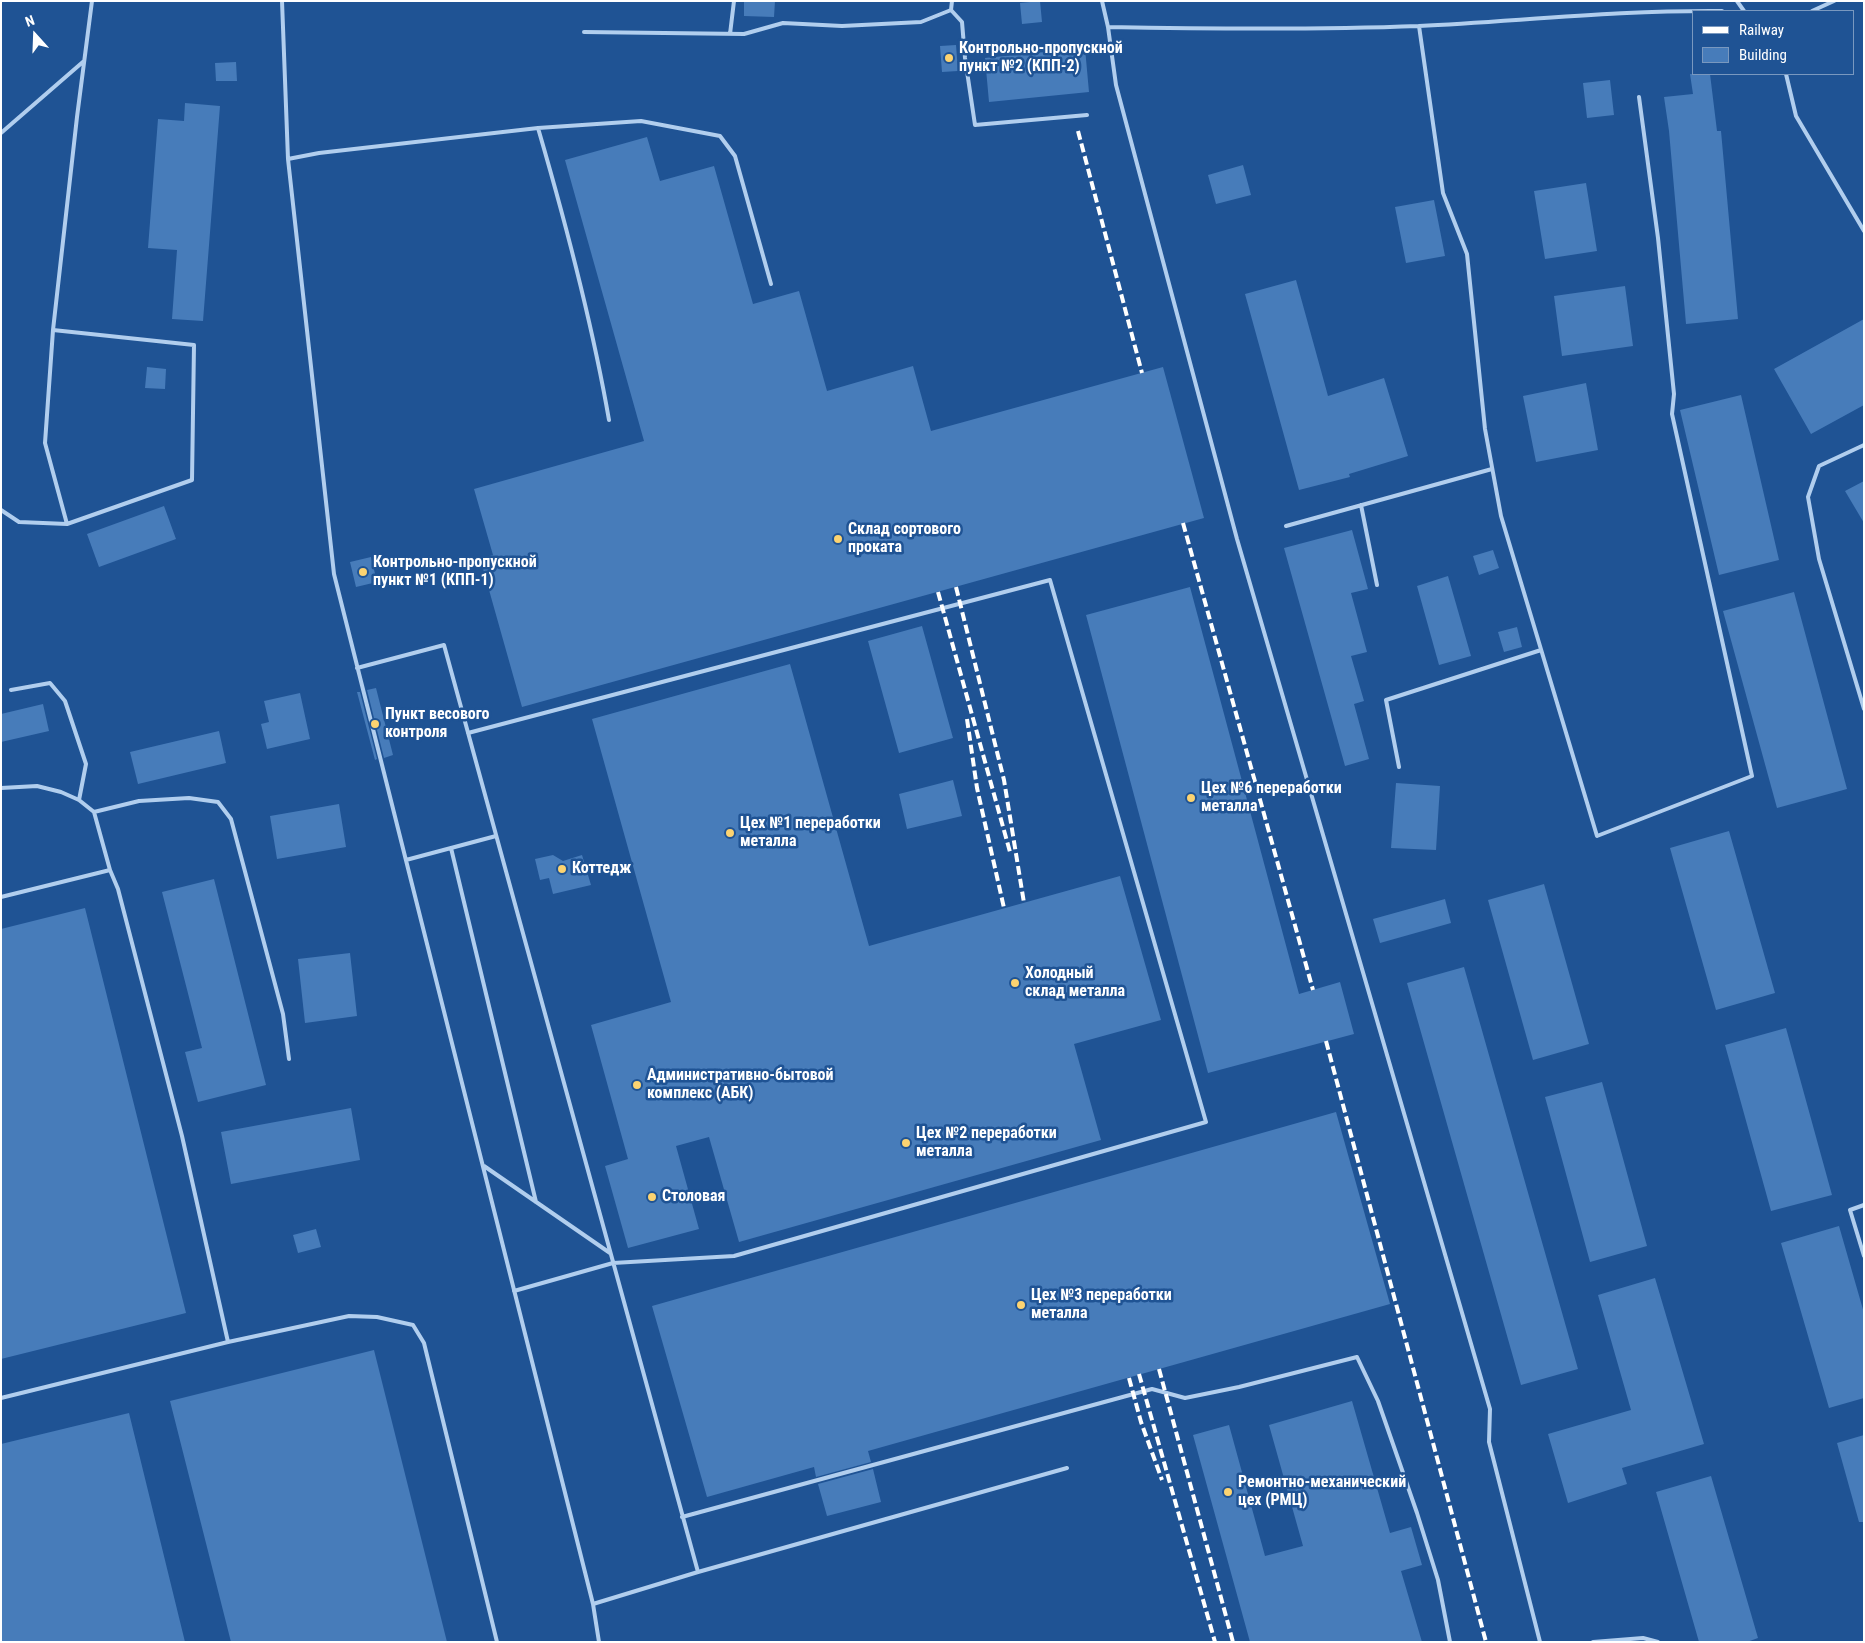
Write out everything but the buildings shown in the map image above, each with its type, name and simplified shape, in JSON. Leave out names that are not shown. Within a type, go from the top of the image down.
[{"type":"lane","points":[[67,524],[45,443],[53,330],[92,1]]},
{"type":"lane","points":[[282,1],[288,159],[334,574],[593,1604],[599,1642]]},
{"type":"lane","points":[[730,34],[734,1]]},
{"type":"lane","points":[[952,1],[951,10],[962,22],[965,58],[975,125],[1087,115]]},
{"type":"lane","points":[[1102,1],[1108,27],[1116,85],[1237,539],[1490,1409],[1489,1442],[1540,1642]]},
{"type":"lane","points":[[1814,10],[1834,1]]},
{"type":"lane","points":[[584,32],[744,34],[784,23],[842,26],[921,22],[951,10]]},
{"type":"lane","points":[[1108,27],[1255,29],[1419,26],[1692,11]]},
{"type":"lane","points":[[1419,26],[1443,192],[1467,254],[1485,429],[1501,516],[1597,836],[1752,776],[1672,414],[1674,394],[1661,268],[1639,97]]},
{"type":"lane","points":[[1,133],[84,60]]},
{"type":"lane","points":[[1786,75],[1796,116],[1864,231]]},
{"type":"lane","points":[[288,159],[319,152],[538,128],[641,121],[720,136],[735,156],[771,284]]},
{"type":"lane","points":[[538,128],[554,183],[598,359],[609,420]]},
{"type":"lane","points":[[1,510],[19,522],[67,524],[192,480],[194,345],[53,330]]},
{"type":"lane","points":[[1864,445],[1819,466],[1808,497],[1819,558],[1864,708]]},
{"type":"lane","points":[[1286,526],[1492,469]]},
{"type":"lane","points":[[1361,505],[1377,585]]},
{"type":"lane","points":[[468,733],[1050,580],[1206,1122],[734,1256],[613,1263],[514,1291]]},
{"type":"lane","points":[[357,668],[444,646],[698,1572]]},
{"type":"lane","points":[[1399,767],[1386,700],[1541,650]]},
{"type":"lane","points":[[11,690],[50,683],[65,701],[86,764],[79,800]]},
{"type":"lane","points":[[1,788],[37,786],[60,792],[79,800],[94,812],[110,870],[118,889],[182,1136],[228,1342]]},
{"type":"lane","points":[[94,812],[139,800],[189,798],[218,802],[231,819],[283,1014],[289,1059]]},
{"type":"lane","points":[[406,860],[496,836]]},
{"type":"lane","points":[[451,848],[536,1202]]},
{"type":"lane","points":[[1,897],[110,870]]},
{"type":"lane","points":[[484,1166],[610,1253]]},
{"type":"lane","points":[[1864,1205],[1850,1210],[1864,1256]]},
{"type":"lane","points":[[1,1398],[228,1342],[350,1316],[377,1317],[413,1325],[424,1343],[497,1642]]},
{"type":"lane","points":[[682,1517],[1152,1389],[1185,1398],[1239,1387],[1357,1356],[1378,1401],[1417,1513],[1438,1580],[1450,1642]]},
{"type":"lane","points":[[593,1604],[698,1572],[1067,1468]]},
{"type":"lane","points":[[1593,1642],[1644,1638],[1658,1642]]},
{"type":"railway","points":[[1078,131],[1142,373]]},
{"type":"railway","points":[[1183,523],[1313,990]]},
{"type":"railway","points":[[956,587],[1004,780],[1024,903]]},
{"type":"railway","points":[[938,592],[1010,852]]},
{"type":"railway","points":[[967,719],[977,788],[1004,908]]},
{"type":"railway","points":[[1326,1041],[1486,1642]]},
{"type":"railway","points":[[1159,1369],[1233,1642]]},
{"type":"railway","points":[[1139,1374],[1215,1642]]},
{"type":"railway","points":[[1129,1378],[1141,1422],[1162,1480]]},
{"type":"place","name":"Контрольно-пропускной пункт №2 (КПП-2)","points":[[949,58]]},
{"type":"place","name":"Склад сортового проката","points":[[838,539]]},
{"type":"place","name":"Контрольно-пропускной пункт №1 (КПП-1)","points":[[363,572]]},
{"type":"place","name":"Пункт весового контроля","points":[[375,724]]},
{"type":"place","name":"Цех №6 переработки металла","points":[[1191,798]]},
{"type":"place","name":"Цех №1 переработки металла","points":[[730,833]]},
{"type":"place","name":"Коттедж","points":[[562,869]]},
{"type":"place","name":"Холодный склад металла","points":[[1015,983]]},
{"type":"place","name":"Административно-бытовой комплекс (АБК)","points":[[637,1085]]},
{"type":"place","name":"Цех №2 переработки металла","points":[[906,1143]]},
{"type":"place","name":"Столовая","points":[[652,1197]]},
{"type":"place","name":"Цех №3 переработки металла","points":[[1021,1305]]},
{"type":"place","name":"Ремонтно-механический цех (РМЦ)","points":[[1228,1492]]}]
